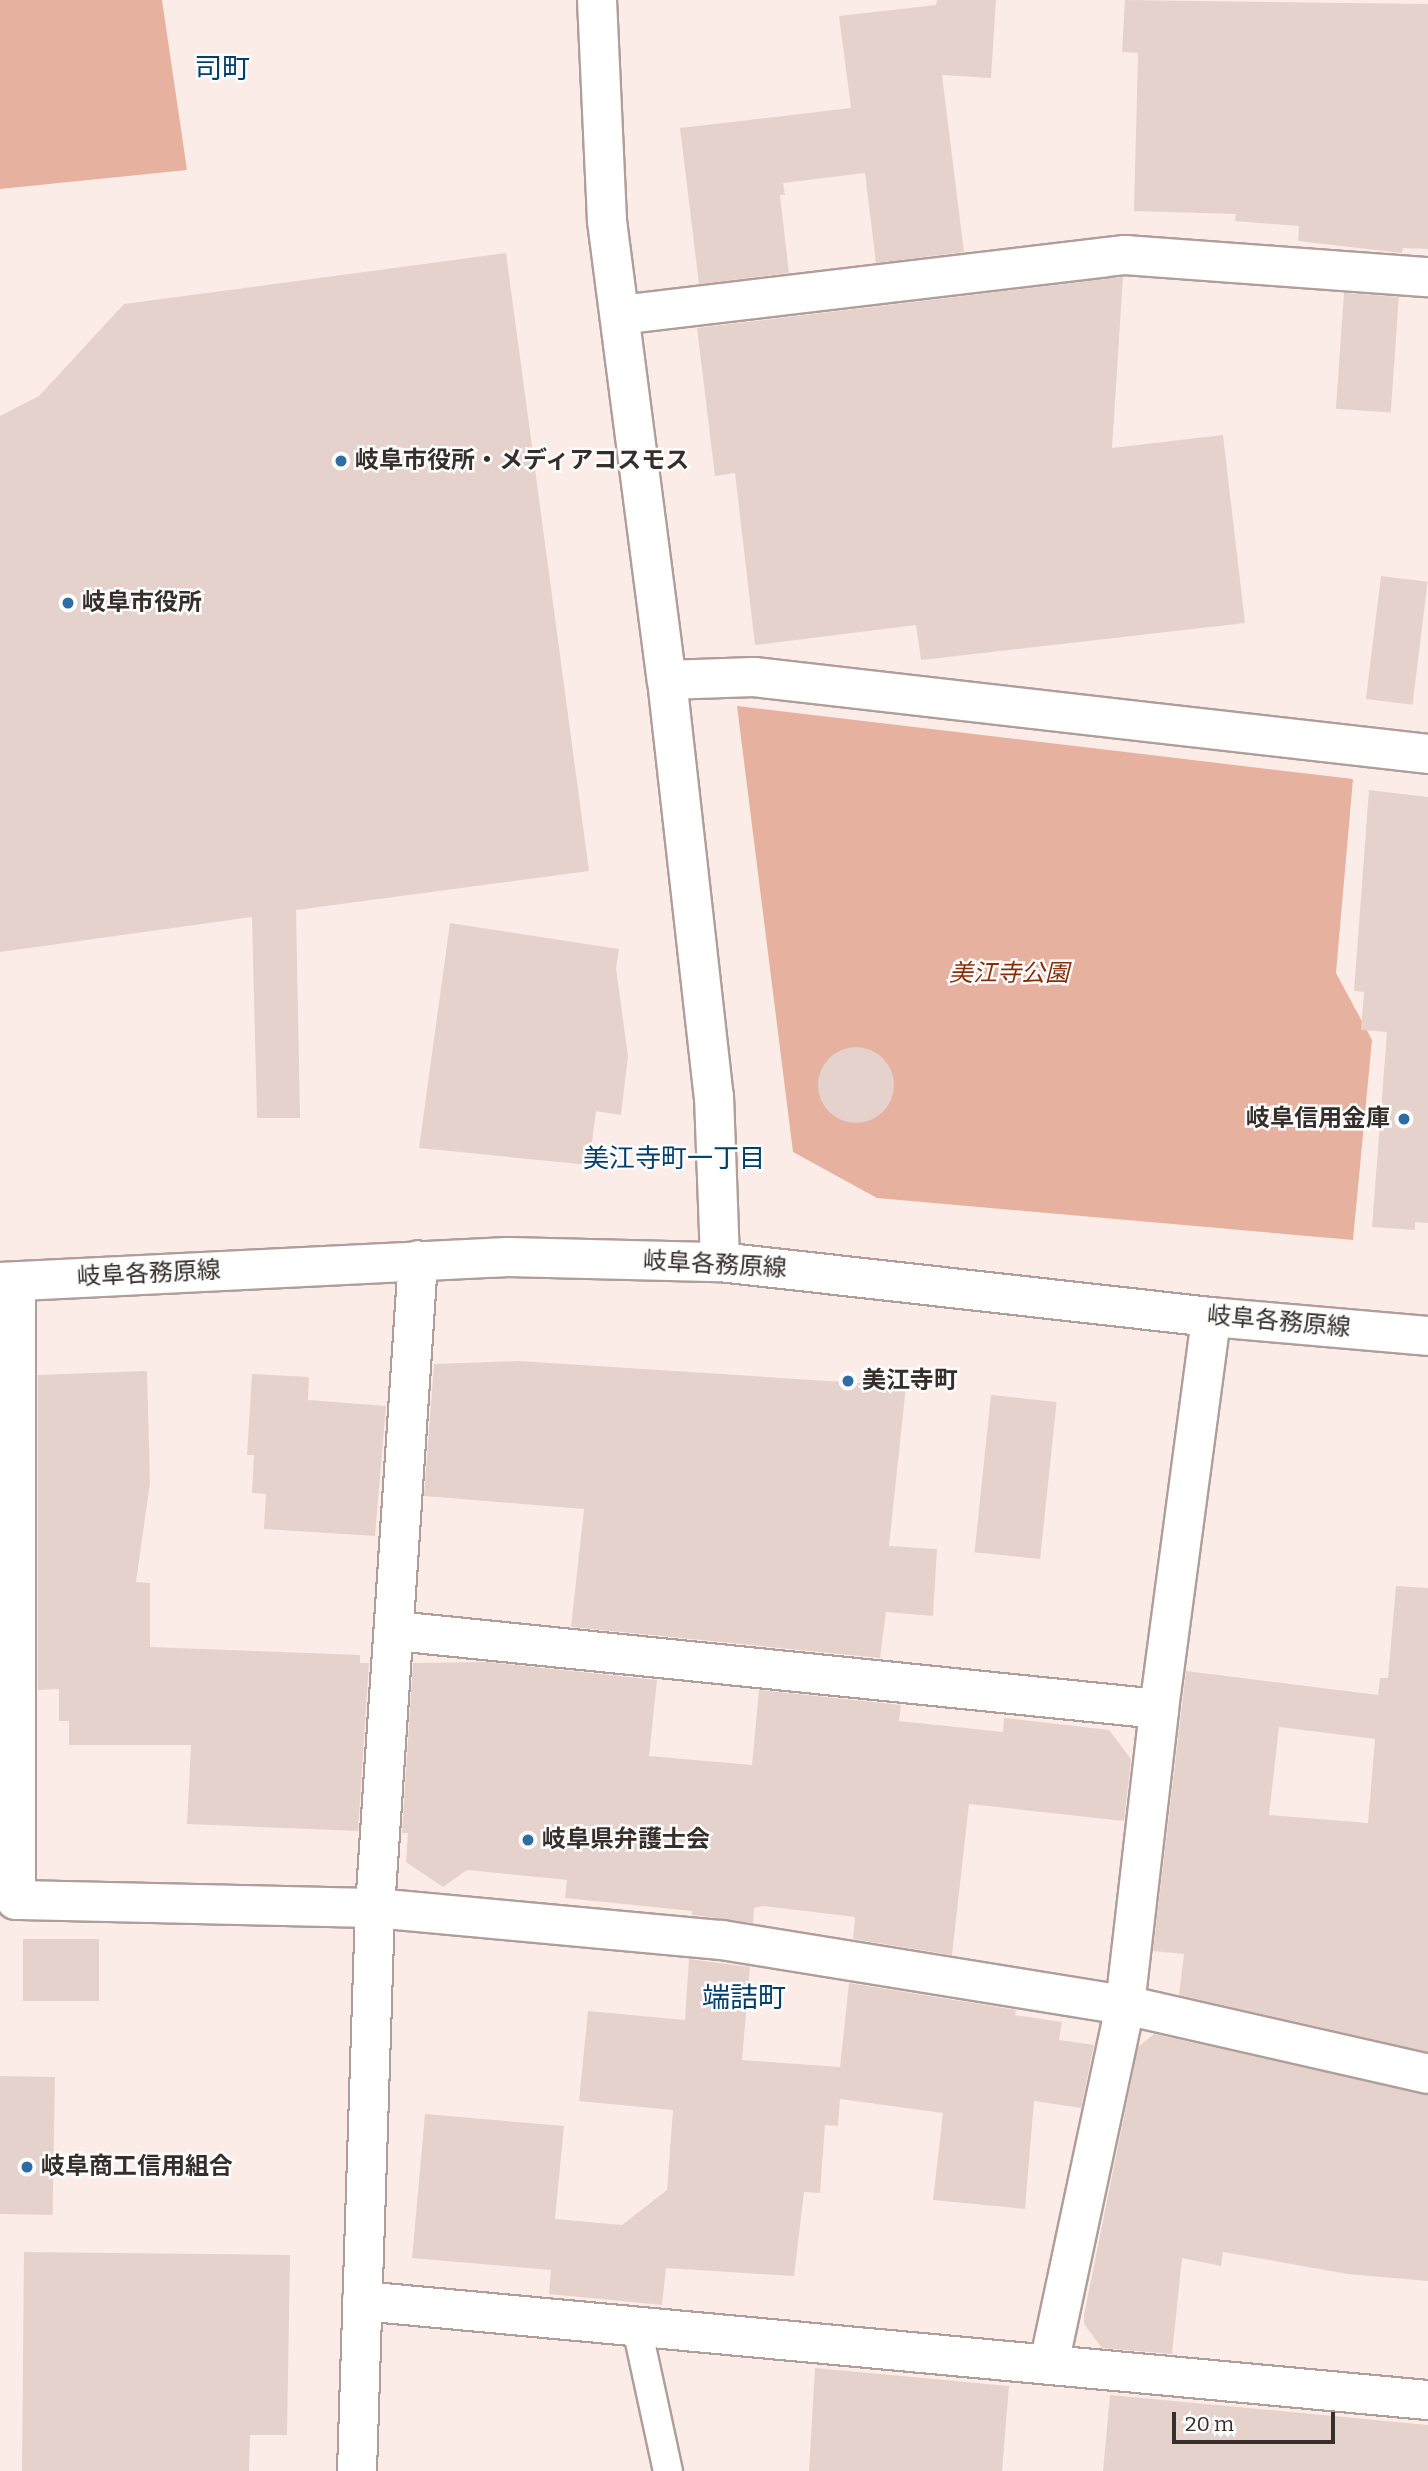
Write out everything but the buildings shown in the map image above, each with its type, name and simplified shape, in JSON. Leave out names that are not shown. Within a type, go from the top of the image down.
[{"type":"street","points":[[597,0],[607,221],[667,680],[714,1096],[720,1262]]},
{"type":"street","points":[[620,315],[1125,255],[1428,277]]},
{"type":"street","points":[[667,680],[754,677],[1428,754]]},
{"type":"street","name":"岐阜各務原線","points":[[8,1282],[508,1257],[720,1262],[1211,1317],[1428,1336]]},
{"type":"street","points":[[357,2471],[375,1908],[396,1630],[418,1260]]},
{"type":"street","points":[[8,1282],[16,1900],[375,1908],[722,1940],[1125,2005],[1428,2074]]},
{"type":"street","points":[[1049,2364],[1125,2005],[1159,1709],[1211,1317]]},
{"type":"street","points":[[396,1630],[1159,1709]]},
{"type":"street","points":[[362,2301],[1428,2400]]},
{"type":"lane","points":[[637,2328],[668,2471]]},
{"type":"green space","points":[[0,0],[162,0],[187,170],[0,189]]},
{"type":"green space","name":"美江寺公園","points":[[737,706],[1353,779],[1336,973],[1372,1040],[1353,1240],[877,1198],[793,1152]]},
{"type":"place","name":"岐阜市役所・メディアコスモス","points":[[341,461]]},
{"type":"place","name":"岐阜市役所","points":[[68,603]]},
{"type":"place","name":"岐阜信用金庫","points":[[1404,1119]]},
{"type":"place","name":"美江寺町","points":[[848,1381]]},
{"type":"place","name":"岐阜県弁護士会","points":[[528,1840]]},
{"type":"place","name":"岐阜商工信用組合","points":[[27,2167]]},
{"type":"district","name":"司町","points":[[222,69]]},
{"type":"district","name":"美江寺町一丁目","points":[[674,1159]]},
{"type":"district","name":"端詰町","points":[[744,1998]]}]
